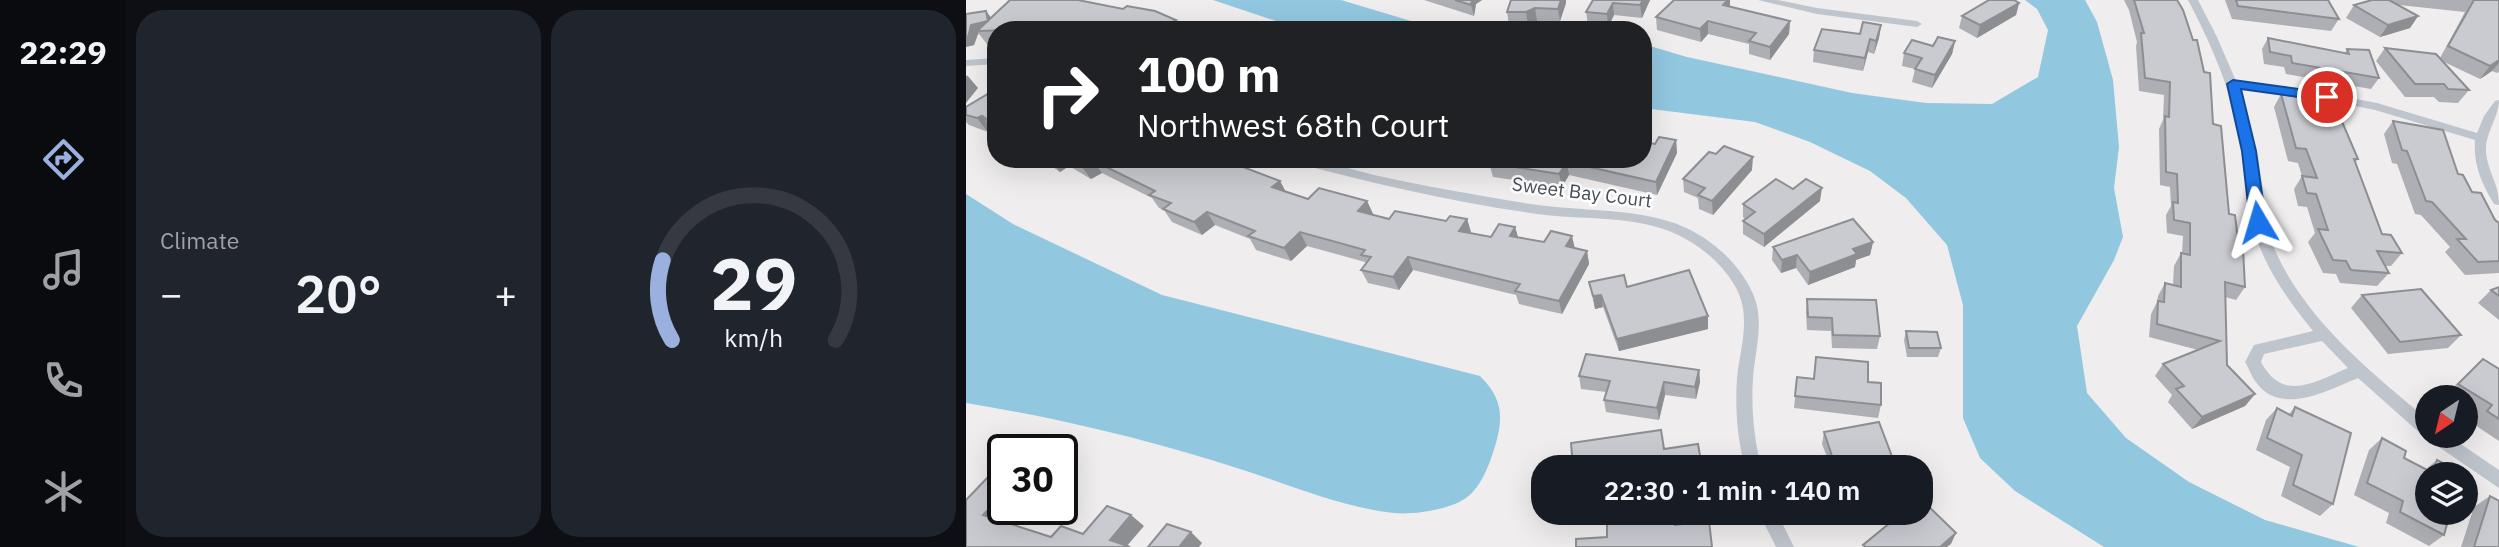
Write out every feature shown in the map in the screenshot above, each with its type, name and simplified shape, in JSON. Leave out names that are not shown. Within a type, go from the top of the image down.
[{"type":"street","points":[[1763,0],[1817,11],[1917,24]]},
{"type":"street","points":[[2193,0],[2233,84],[2249,151],[2258,222],[2280,272],[2298,300],[2357,371],[2415,419]]},
{"type":"street","points":[[966,63],[987,62]]},
{"type":"street","points":[[2233,84],[2302,92],[2377,107],[2480,138]]},
{"type":"street","points":[[2499,103],[2486,121],[2480,138],[2481,159],[2488,183],[2499,201]]},
{"type":"street","name":"Sweet Bay Court","points":[[1335,168],[1440,193],[1560,212],[1648,220],[1701,242],[1720,257],[1737,277],[1747,297],[1752,341],[1745,375],[1744,413],[1751,455]]},
{"type":"street","points":[[2326,334],[2259,349],[2253,362],[2259,378],[2281,393],[2301,394],[2357,371]]},
{"type":"street","points":[[2453,448],[2499,480]]},
{"type":"street","points":[[1775,525],[1785,547]]},
{"type":"water","points":[[1213,0],[1341,0],[1411,21],[1276,21]]},
{"type":"water","points":[[2025,0],[2085,0],[2097,22],[2113,80],[2119,147],[2114,188],[2123,237],[2114,260],[2077,326],[2087,393],[2126,438],[2189,482],[2265,520],[2359,547],[2104,547],[2015,491],[1980,458],[1963,418],[1963,305],[1947,245],[1906,198],[1870,171],[1810,142],[1755,122],[1652,109],[1652,47],[1687,57],[1852,93],[1926,103],[1992,104],[2038,77],[2048,30],[2037,9]]},
{"type":"water","points":[[966,194],[1013,224],[1162,295],[1480,376],[1492,391],[1500,415],[1496,443],[1484,476],[1474,491],[1454,504],[1428,511],[1394,513],[1335,501],[1206,458],[1138,439],[966,403]]},
{"type":"building","points":[[1010,0],[1078,0],[1123,9],[1127,6],[1155,11],[1176,20],[1174,21],[988,21]]},
{"type":"building","points":[[1455,0],[1472,0],[1471,5]]},
{"type":"building","points":[[1511,0],[1561,0],[1558,9],[1535,8],[1526,12],[1507,12]]},
{"type":"building","points":[[1593,0],[1643,0],[1640,5],[1613,3],[1607,14],[1586,12]]},
{"type":"building","points":[[1674,0],[1728,0],[1723,5],[1790,21],[1770,47],[1749,41],[1756,33],[1708,21],[1700,29],[1656,17]]},
{"type":"building","points":[[1989,0],[2014,0],[2019,3],[1980,25],[1962,16]]},
{"type":"building","points":[[2134,0],[2177,0],[2193,40],[2197,40],[2204,72],[2210,73],[2213,124],[2221,126],[2229,214],[2235,215],[2239,248],[2243,249],[2245,287],[2225,282],[2227,365],[2255,394],[2202,417],[2176,389],[2184,386],[2163,364],[2220,341],[2157,324],[2158,301],[2164,302],[2165,283],[2181,287],[2181,253],[2190,255],[2190,223],[2174,220],[2173,202],[2178,203],[2177,174],[2166,172],[2165,116],[2169,117],[2170,82],[2145,78],[2141,33],[2144,33]]},
{"type":"building","points":[[2236,0],[2328,0],[2339,19],[2238,6]]},
{"type":"building","points":[[2372,0],[2389,0],[2418,16],[2388,25],[2354,5]]},
{"type":"building","points":[[2474,0],[2499,0],[2499,60],[2490,66],[2448,46]]},
{"type":"building","points":[[986,11],[988,21],[971,25],[968,37],[966,37],[966,14]]},
{"type":"building","points":[[987,22],[987,31],[977,31]]},
{"type":"building","points":[[1863,22],[1881,25],[1876,41],[1870,39],[1865,58],[1814,50],[1822,29],[1860,34]]},
{"type":"building","points":[[1938,37],[1955,41],[1935,75],[1915,69],[1922,58],[1904,53],[1912,40],[1933,46]]},
{"type":"building","points":[[2268,38],[2349,54],[2347,49],[2369,50],[2379,78],[2292,63],[2291,56],[2270,52]]},
{"type":"building","points":[[2385,48],[2436,54],[2469,90],[2448,89],[2444,84],[2415,84]]},
{"type":"building","points":[[987,94],[987,120],[982,116],[977,118],[966,115],[966,107]]},
{"type":"building","points":[[2281,94],[2334,103],[2358,159],[2354,159],[2382,234],[2391,235],[2402,253],[2377,251],[2389,273],[2351,270],[2346,261],[2333,260],[2318,229],[2328,230],[2316,194],[2307,193],[2302,176],[2317,178],[2306,149],[2296,148]]},
{"type":"building","points":[[2393,121],[2443,130],[2458,174],[2463,175],[2472,192],[2481,193],[2499,223],[2499,261],[2478,262],[2457,239],[2466,239],[2432,202],[2426,201],[2407,151],[2402,150]]},
{"type":"building","points":[[1659,137],[1676,140],[1656,182],[1594,168],[1652,168],[1652,144],[1655,144]]},
{"type":"building","points":[[1724,146],[1753,157],[1712,201],[1698,195],[1705,188],[1683,179],[1709,152],[1716,154]]},
{"type":"building","points":[[1108,168],[1246,168],[1280,181],[1272,187],[1308,199],[1319,188],[1367,201],[1358,211],[1389,219],[1395,211],[1446,221],[1450,216],[1467,219],[1459,231],[1491,237],[1499,224],[1515,227],[1510,236],[1544,242],[1551,231],[1572,236],[1566,246],[1587,251],[1559,301],[1515,291],[1520,284],[1408,257],[1393,277],[1361,270],[1371,257],[1361,255],[1365,250],[1300,232],[1284,248],[1248,236],[1255,231],[1207,212],[1194,222],[1163,209],[1171,203],[1149,195],[1155,191]]},
{"type":"building","points":[[1521,168],[1563,168],[1559,174]]},
{"type":"building","points":[[1776,179],[1793,189],[1806,179],[1822,188],[1764,234],[1743,221],[1755,212],[1743,204]]},
{"type":"building","points":[[1853,219],[1873,242],[1853,249],[1857,254],[1810,272],[1797,255],[1782,260],[1773,247]]},
{"type":"building","points":[[1689,270],[1708,316],[1617,339],[1601,295],[1593,296],[1589,282],[1624,275],[1627,287]]},
{"type":"building","points":[[2499,287],[2499,296],[2491,290]]},
{"type":"building","points":[[2421,289],[2461,335],[2400,342],[2362,295]]},
{"type":"building","points":[[1807,299],[1876,300],[1880,336],[1833,335],[1832,318],[1808,317]]},
{"type":"building","points":[[1906,331],[1937,332],[1941,348],[1909,348]]},
{"type":"building","points":[[1586,354],[1699,370],[1695,387],[1664,382],[1657,408],[1604,400],[1610,381],[1579,376]]},
{"type":"building","points":[[1816,357],[1868,362],[1868,382],[1881,383],[1881,405],[1795,396],[1797,377],[1814,379]]},
{"type":"building","points":[[2483,359],[2499,369],[2499,419],[2487,411],[2492,405],[2478,396],[2478,385],[2458,384]]},
{"type":"building","points":[[2295,407],[2351,433],[2333,504],[2293,485],[2302,455],[2267,438],[2277,408],[2292,416]]},
{"type":"building","points":[[1879,422],[1891,455],[1832,455],[1824,432]]},
{"type":"building","points":[[1661,430],[1664,449],[1698,444],[1700,455],[1572,455],[1571,443]]},
{"type":"building","points":[[2382,438],[2406,451],[2404,458],[2415,464],[2415,520],[2400,512],[2403,501],[2367,483]]},
{"type":"building","points":[[987,478],[987,511],[983,515],[987,516],[987,525],[1014,525],[1051,537],[1061,526],[1083,534],[1107,506],[1131,515],[1110,540],[1130,547],[966,547],[966,500]]},
{"type":"building","points":[[2490,496],[2499,501],[2499,547],[2474,547]]},
{"type":"building","points":[[1933,511],[1956,533],[1940,547],[1863,545],[1887,525],[1933,525]]},
{"type":"building","points":[[1167,524],[1191,532],[1179,547],[1148,547]]},
{"type":"building","points":[[1607,525],[1709,525],[1712,547],[1576,547],[1576,539],[1607,537]]},
{"type":"building","points":[[2425,525],[2447,525],[2444,535]]},
{"type":"route","points":[[2258,222],[2249,151],[2233,84],[2327,97]]}]
